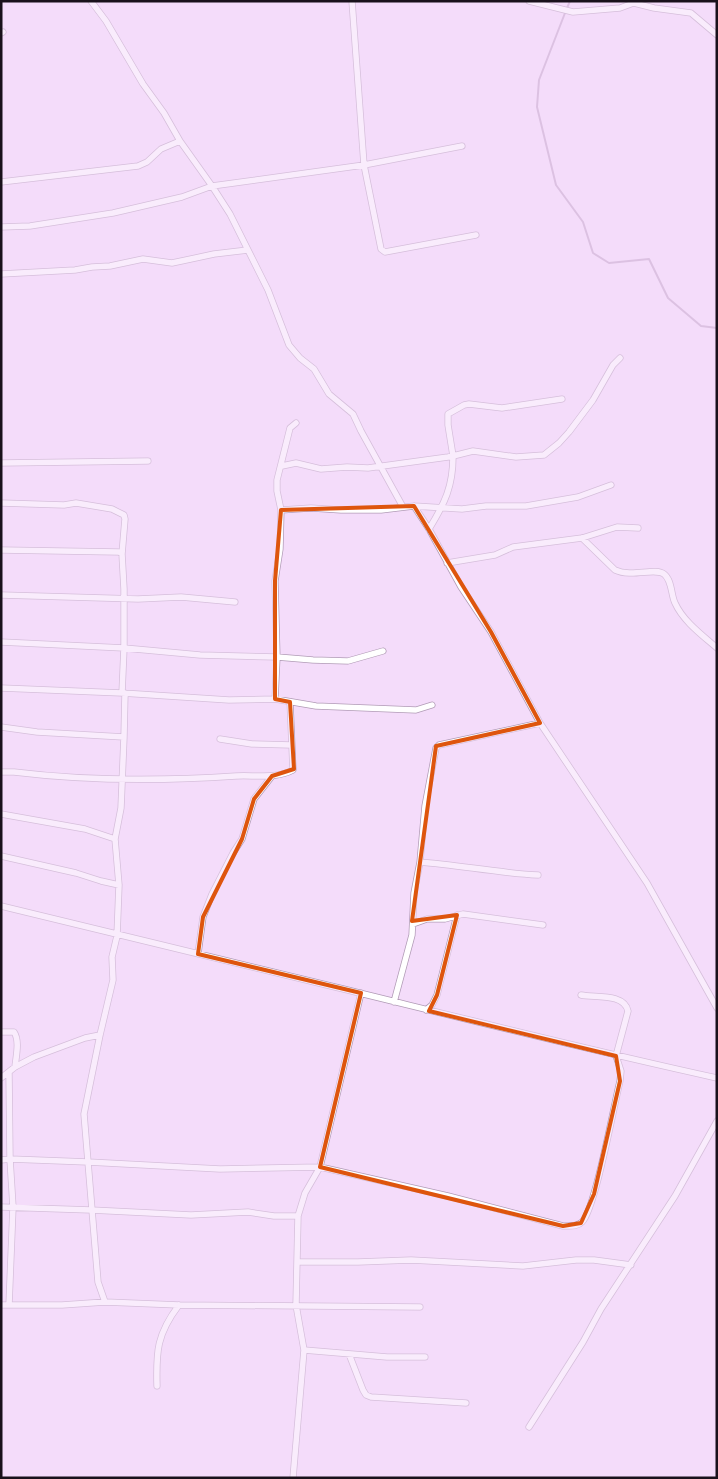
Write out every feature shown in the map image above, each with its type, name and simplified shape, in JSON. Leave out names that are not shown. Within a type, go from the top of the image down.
[{"type":"street","points":[[91,1],[106,21],[143,84],[164,113],[180,141],[230,214],[268,290],[289,346],[314,369],[330,394],[354,414],[368,444],[382,466],[403,507]]},
{"type":"street","points":[[352,1],[364,165],[378,242],[381,249],[385,252],[476,235]]},
{"type":"street","points":[[529,1],[573,12],[620,8],[637,2],[654,8],[691,13],[717,35]]},
{"type":"street","points":[[1,182],[138,166],[147,162],[161,149],[180,141]]},
{"type":"street","points":[[1,227],[30,226],[113,213],[174,199],[212,186],[364,165],[462,146]]},
{"type":"street","points":[[1,274],[75,270],[110,266],[142,259],[172,263],[214,254],[248,250]]},
{"type":"street","points":[[282,466],[296,463],[321,469],[347,466],[368,468],[453,456],[473,450],[516,457],[544,455],[559,443],[568,432],[593,400],[620,358]]},
{"type":"street","points":[[429,529],[442,508],[453,477],[453,456],[448,414],[464,405],[502,408],[562,399]]},
{"type":"street","points":[[275,699],[277,657],[275,581],[280,549],[281,510],[277,491],[290,428],[296,423]]},
{"type":"street","points":[[1,463],[148,461]]},
{"type":"street","points":[[281,510],[311,508],[381,510],[414,506],[462,509],[486,506],[526,506],[578,497],[611,485]]},
{"type":"street","points":[[1,503],[64,505],[76,503],[112,509],[121,512],[125,519],[122,554],[124,598],[124,737],[121,808],[114,839],[119,885],[117,936],[112,957],[113,980],[84,1114],[98,1282],[105,1302]]},
{"type":"street","points":[[414,506],[461,586],[491,632],[540,724],[647,883],[717,1008]]},
{"type":"street","points":[[447,563],[496,555],[513,547],[582,538],[616,527],[638,528]]},
{"type":"street","points":[[582,538],[616,570],[622,573],[658,572],[664,574],[668,579],[675,603],[683,616],[717,648]]},
{"type":"street","points":[[1,550],[118,552],[122,554]]},
{"type":"street","points":[[1,595],[181,598],[235,602]]},
{"type":"street","points":[[1,642],[124,648],[200,655],[348,661],[384,651]]},
{"type":"street","points":[[1,688],[229,700],[275,699],[316,706],[416,710],[432,705]]},
{"type":"street","points":[[1,772],[121,779],[199,780],[286,774],[293,770],[290,702]]},
{"type":"street","points":[[394,1002],[412,935],[414,893],[420,862],[425,806],[436,748],[439,745],[540,724]]},
{"type":"street","points":[[1,727],[37,732],[124,737]]},
{"type":"street","points":[[220,738],[252,744],[291,745]]},
{"type":"street","points":[[198,954],[203,917],[212,894],[242,839],[254,799],[272,776]]},
{"type":"street","points":[[1,814],[85,829],[114,839]]},
{"type":"street","points":[[1,856],[76,872],[119,885]]},
{"type":"street","points":[[420,862],[468,867],[507,874],[538,875]]},
{"type":"street","points":[[1,906],[117,936],[361,993],[616,1056],[717,1078]]},
{"type":"street","points":[[413,924],[420,920],[445,919],[456,915],[472,914],[543,925]]},
{"type":"street","points":[[426,1010],[432,1005],[437,995],[456,915]]},
{"type":"street","points":[[293,1478],[304,1350],[296,1305],[298,1216],[305,1193],[320,1167],[361,993]]},
{"type":"street","points":[[1,1160],[10,1158],[220,1169],[320,1167],[448,1196],[563,1226],[573,1226],[581,1223],[587,1214],[594,1194],[621,1075],[616,1056],[628,1011],[627,1006],[622,1001],[610,998],[580,996]]},
{"type":"street","points":[[1,1032],[14,1032],[16,1034],[15,1067]]},
{"type":"street","points":[[1,1078],[15,1067],[34,1057],[85,1038],[100,1035]]},
{"type":"street","points":[[9,1073],[10,1158],[13,1208],[9,1305]]},
{"type":"street","points":[[529,1427],[583,1342],[601,1309],[675,1196],[717,1121]]},
{"type":"street","points":[[1,1124],[9,1123]]},
{"type":"street","points":[[1,1207],[191,1215],[248,1212],[274,1216],[298,1216]]},
{"type":"street","points":[[297,1262],[411,1260],[523,1266],[576,1260],[594,1260],[631,1265]]},
{"type":"street","points":[[1,1305],[62,1305],[105,1302],[179,1305],[420,1307]]},
{"type":"street","points":[[157,1386],[156,1356],[160,1340],[166,1321],[179,1305]]},
{"type":"street","points":[[304,1350],[387,1357],[425,1357]]},
{"type":"street","points":[[349,1354],[366,1395],[371,1397],[466,1403]]},
{"type":"highlighted area","points":[[414,506],[491,632],[540,723],[436,746],[412,921],[457,915],[437,995],[429,1011],[616,1056],[620,1081],[594,1194],[581,1223],[563,1226],[320,1167],[361,993],[198,954],[203,917],[242,839],[254,799],[272,776],[294,769],[290,702],[275,699],[275,581],[281,510]]},
{"type":"waterway","points":[[567,8],[570,1]]},
{"type":"waterway","points":[[565,13],[539,80],[537,107],[556,185],[583,222],[593,253],[609,263],[649,259],[668,298],[701,326],[717,328]]}]
